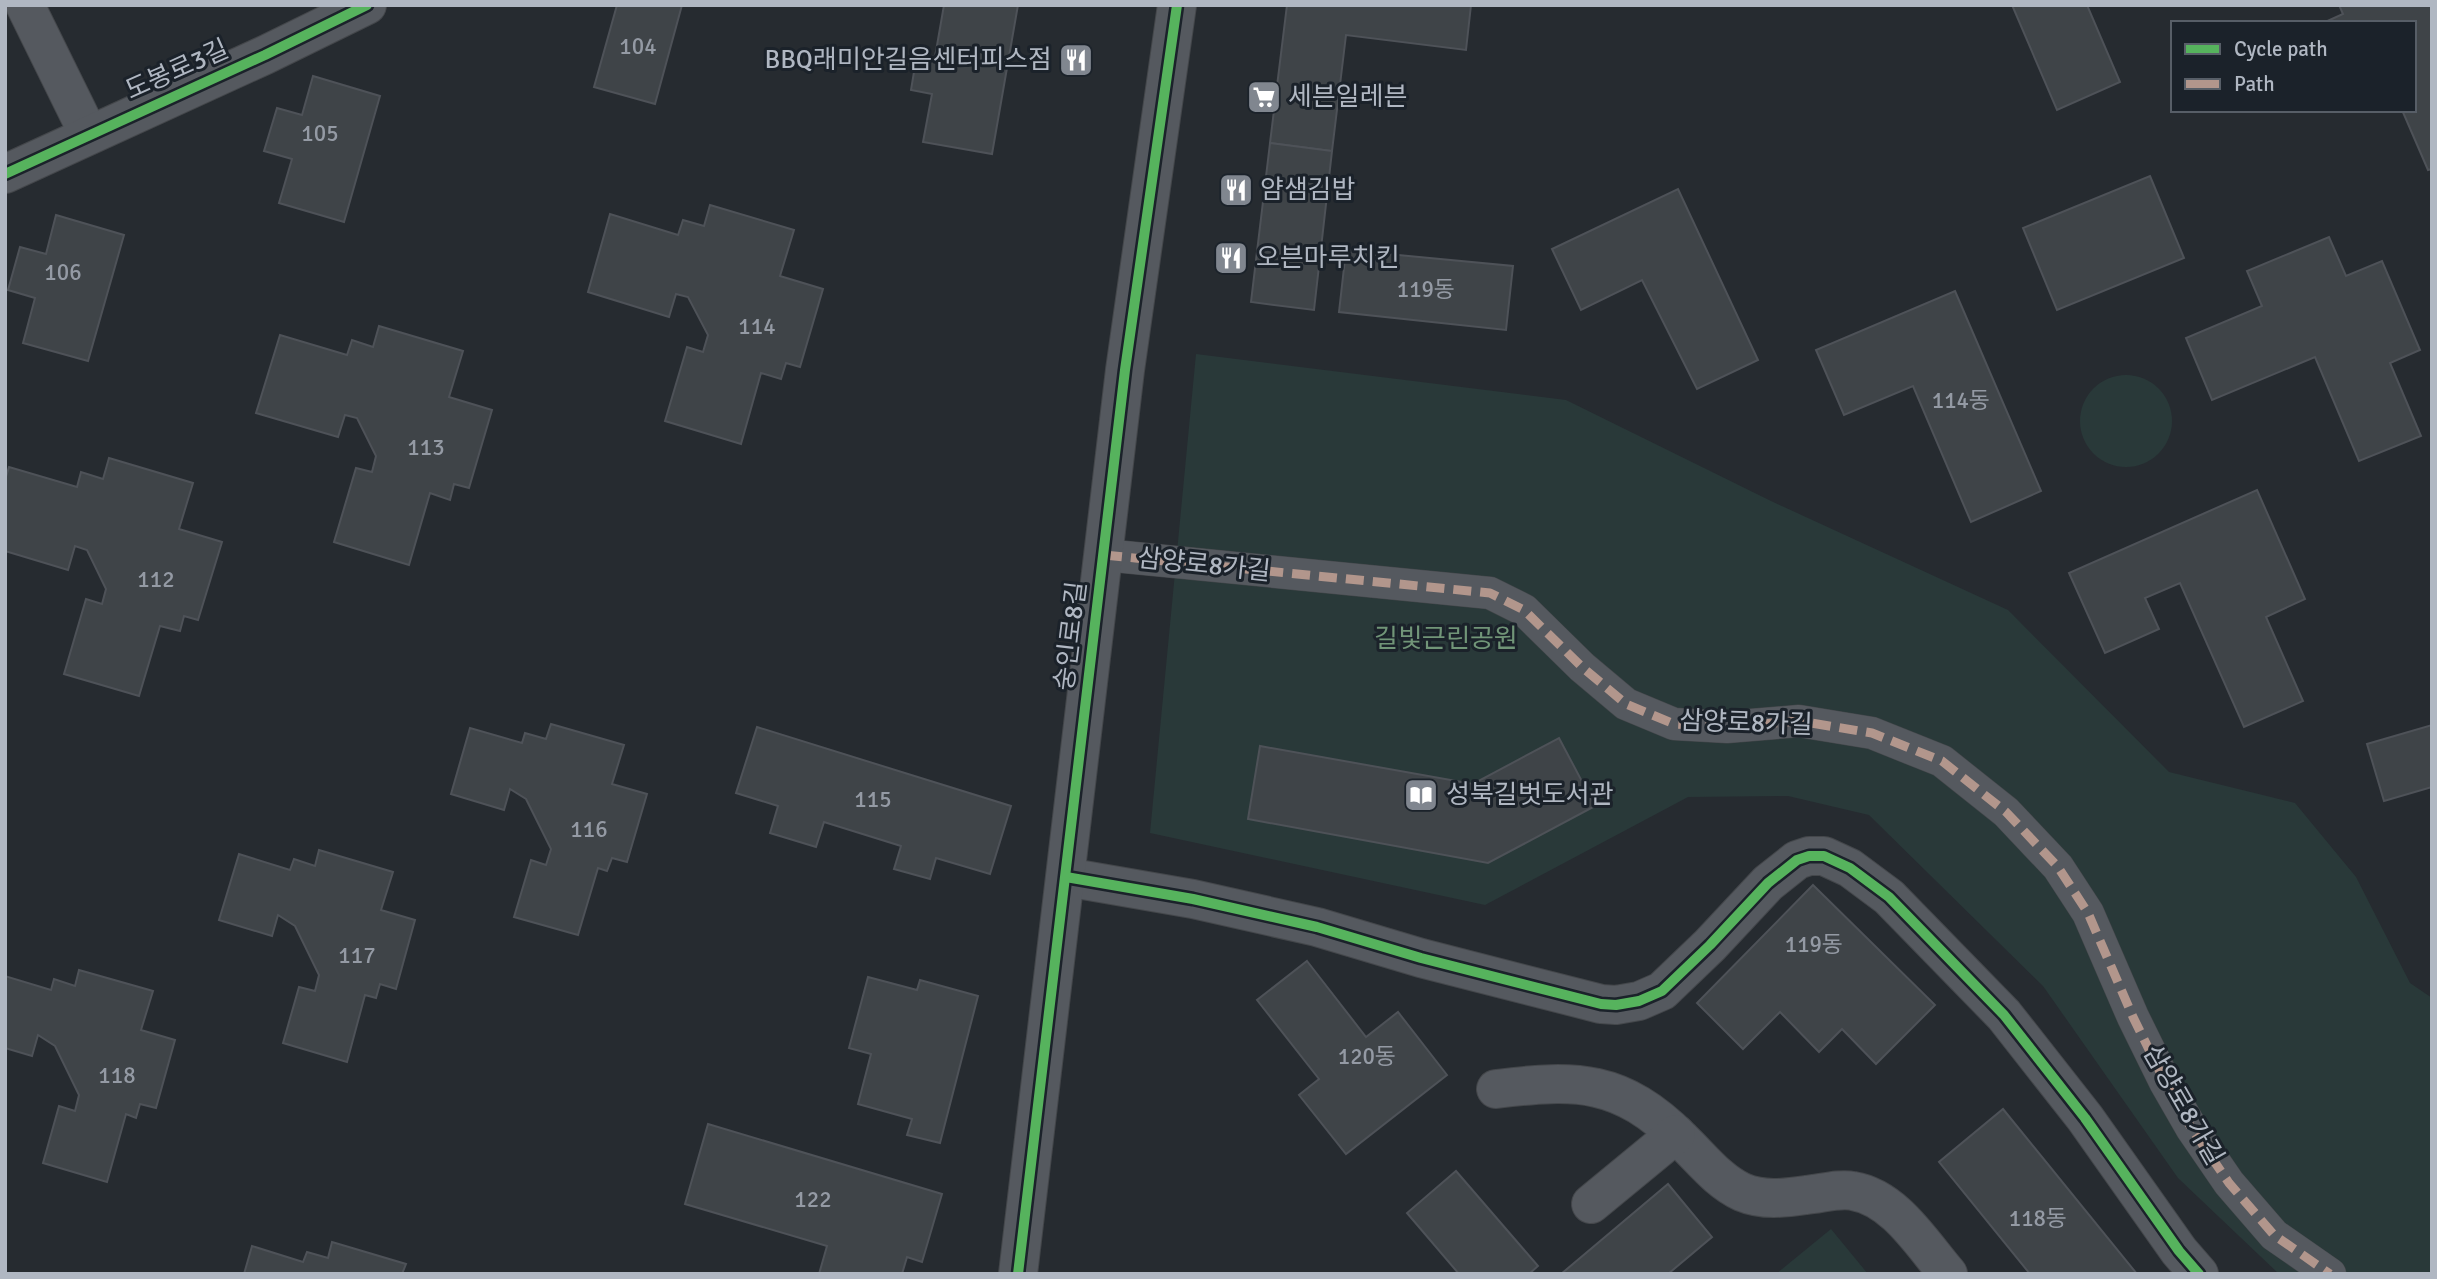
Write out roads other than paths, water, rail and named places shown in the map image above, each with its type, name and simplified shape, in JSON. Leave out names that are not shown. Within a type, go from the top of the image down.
[{"type":"street","points":[[25,5],[89,135]]},
{"type":"street","name":"도봉로3길","points":[[5,174],[265,55],[367,5]]},
{"type":"street","name":"숭인로8길","points":[[1018,1274],[1125,370],[1177,5]]},
{"type":"street","name":"삼양로8가길","points":[[1104,555],[1490,593],[1524,610],[1582,667],[1626,704],[1674,724],[1727,727],[1799,721],[1872,733],[1942,761],[2006,812],[2058,867],[2088,913],[2133,1017],[2192,1129],[2229,1183],[2274,1236],[2330,1274]]},
{"type":"street","points":[[1066,877],[1193,900],[1317,927],[1485,974],[1601,1004],[1616,1005],[1639,1001],[1662,991],[1768,883],[1797,860],[1809,856],[1824,856],[1850,868],[1889,897],[2004,1016],[2085,1118],[2179,1251],[2199,1274]]},
{"type":"street","points":[[1496,1089],[1546,1083],[1595,1086],[1631,1099],[1676,1134],[1726,1183],[1744,1193],[1767,1199],[1852,1190],[1874,1197],[1895,1213],[1948,1274]]},
{"type":"street","points":[[1591,1204],[1676,1134]]},
{"type":"place","name":"BBQ래미안길음센터피스점","points":[[1076,60]]},
{"type":"place","name":"세븐일레븐","points":[[1264,97]]},
{"type":"place","name":"얌샘김밥","points":[[1236,190]]},
{"type":"place","name":"오븐마루치킨","points":[[1231,258]]},
{"type":"place","name":"성북길벗도서관","points":[[1421,795]]},
{"type":"park label","name":"길빛근린공원","points":[[1446,639]]}]
